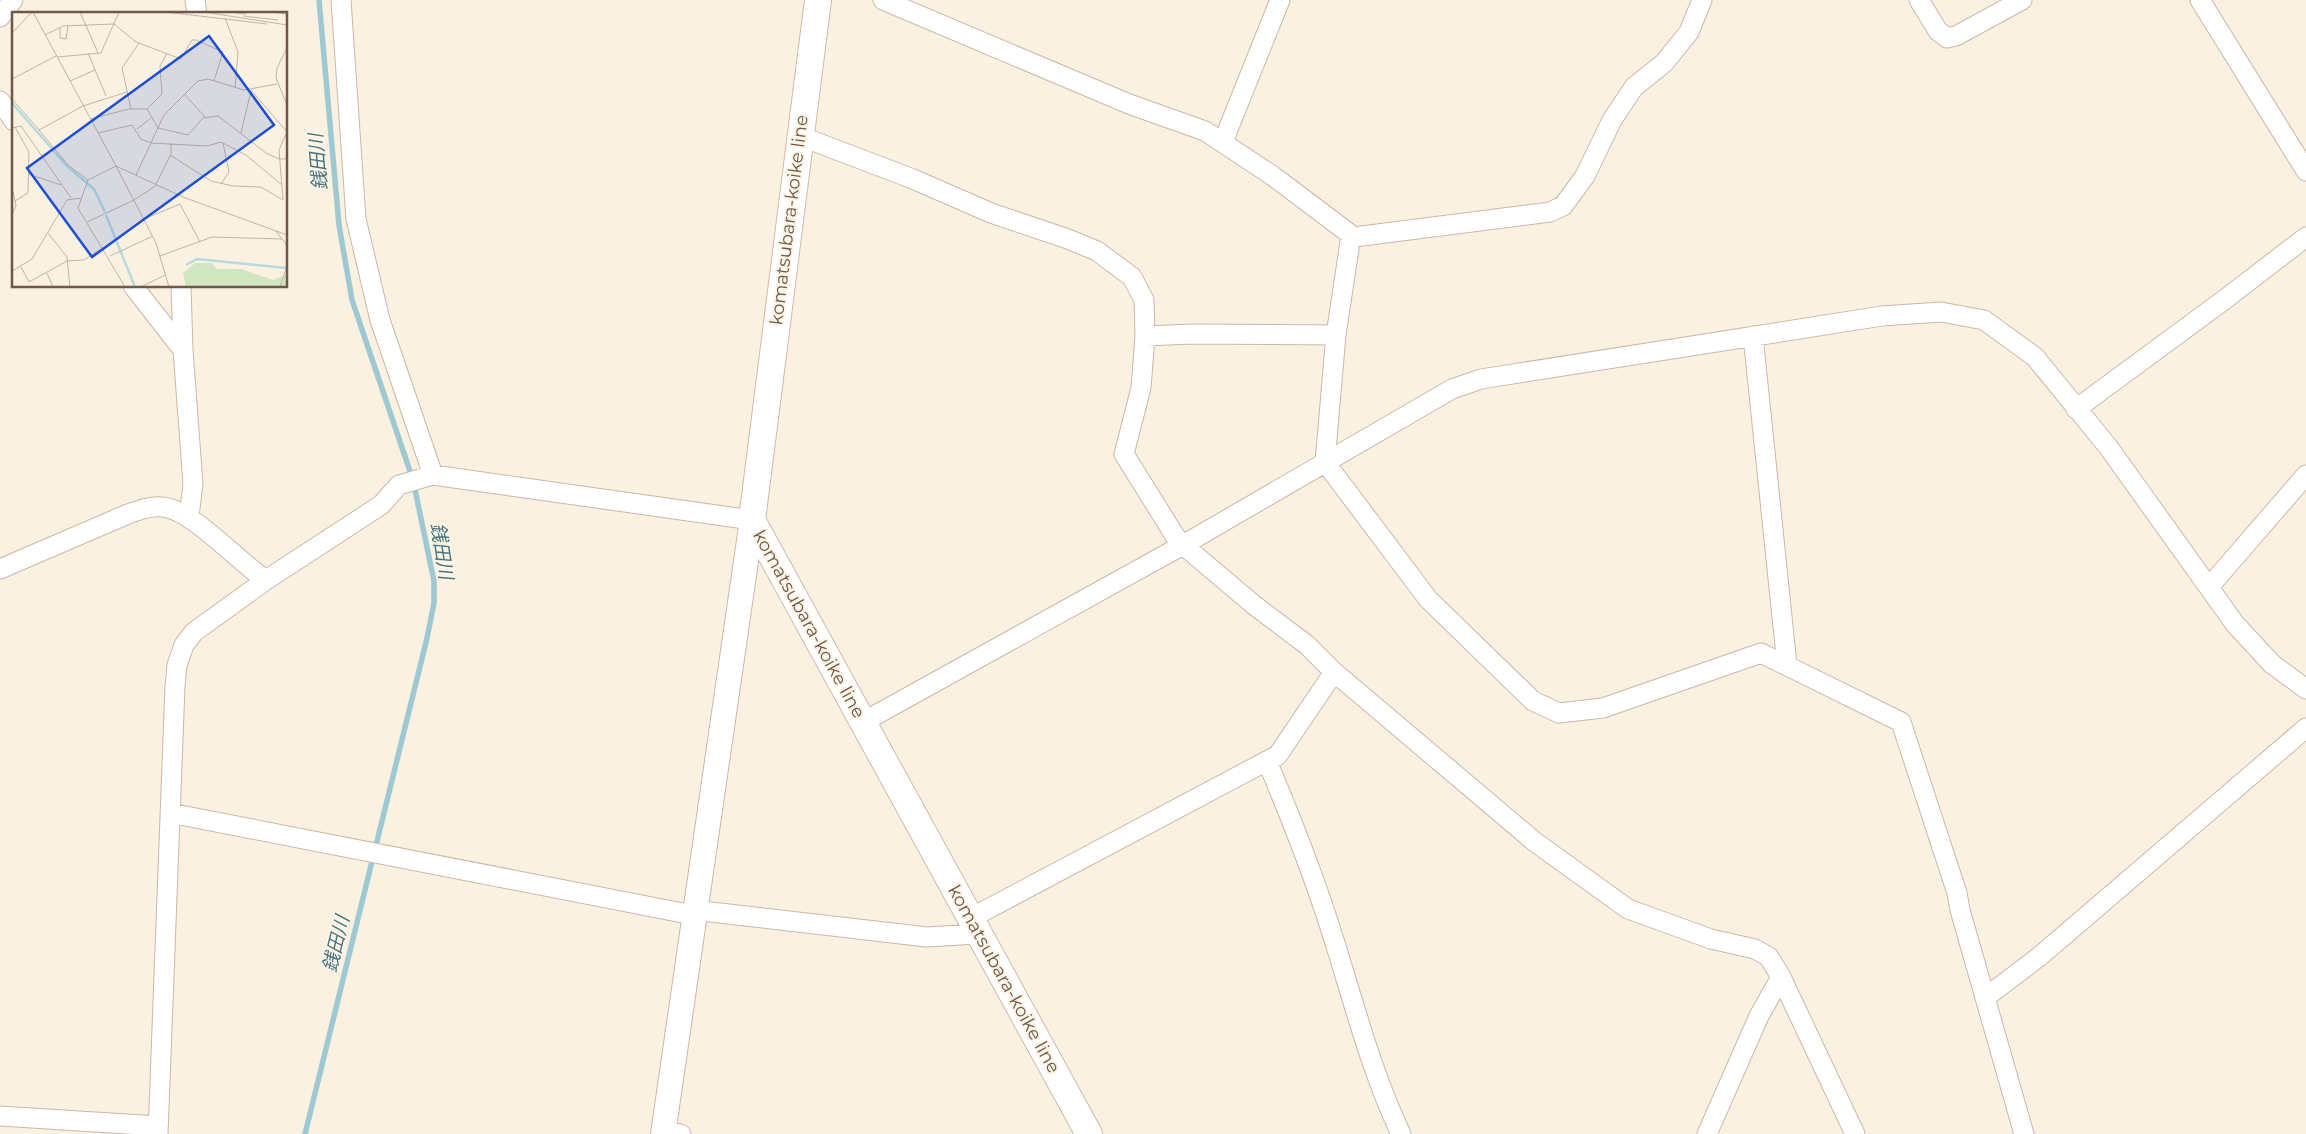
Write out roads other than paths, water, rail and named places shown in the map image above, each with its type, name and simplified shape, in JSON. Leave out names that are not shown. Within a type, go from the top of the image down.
[{"type":"main road","name":"komatsubara-koike line","points":[[818,0],[752,520],[1089,1134]]},
{"type":"street","points":[[0,17],[13,0]]},
{"type":"street","points":[[341,0],[356,219],[380,320],[433,475]]},
{"type":"street","points":[[883,0],[1129,104],[1205,131],[1354,237],[1550,212],[1563,206],[1585,176],[1612,120],[1634,87],[1664,63],[1689,32],[1702,0]]},
{"type":"street","points":[[1223,142],[1280,0]]},
{"type":"street","points":[[1919,0],[1938,31],[1947,38],[1956,36],[2022,0]]},
{"type":"street","points":[[2200,0],[2306,170]]},
{"type":"street","points":[[0,101],[12,118]]},
{"type":"street","points":[[800,136],[913,179],[991,213],[1068,239],[1097,251],[1132,277],[1144,300],[1145,336],[1141,388],[1124,454],[1182,545],[1307,646],[1334,672],[1535,842],[1628,909],[1711,939],[1755,949],[1769,957],[1781,977],[1856,1134]]},
{"type":"street","points":[[1354,237],[1350,242],[1336,335],[1325,462],[1428,599],[1533,701],[1559,713],[1603,708],[1761,653],[1901,722],[1957,893],[1960,910],[2024,1134]]},
{"type":"street","points":[[2076,409],[2306,237]]},
{"type":"street","points":[[135,288],[182,350]]},
{"type":"street","points":[[181,288],[182,350],[193,484],[189,516]]},
{"type":"street","points":[[863,722],[1182,545],[1452,389],[1481,379],[1752,336],[1882,316],[1941,312],[1984,320],[2035,357],[2109,448],[2236,624],[2272,664],[2306,689]]},
{"type":"street","points":[[1145,336],[1193,334],[1336,335]]},
{"type":"street","points":[[1752,336],[1787,665]]},
{"type":"street","points":[[0,1116],[158,1130],[176,665],[184,645],[194,632],[266,580],[382,506],[399,485],[433,475],[752,520],[693,912],[669,1133]]},
{"type":"street","points":[[2209,587],[2306,475]]},
{"type":"street","points":[[0,569],[143,509],[162,507],[189,516],[252,572],[266,580]]},
{"type":"street","points":[[170,813],[353,850],[693,912],[927,937],[974,926],[1278,755],[1334,672]]},
{"type":"street","points":[[1986,997],[2040,956],[2306,728]]},
{"type":"street","points":[[1267,761],[1335,943],[1391,1112],[1401,1134]]},
{"type":"street","points":[[1706,1134],[1759,1016],[1781,977]]},
{"type":"waterway","name":"銭田川","points":[[305,1134],[434,603],[434,581],[413,480],[352,300],[339,225],[319,0]]}]
